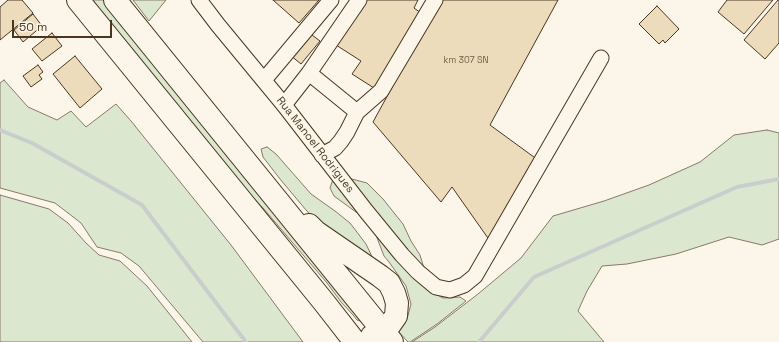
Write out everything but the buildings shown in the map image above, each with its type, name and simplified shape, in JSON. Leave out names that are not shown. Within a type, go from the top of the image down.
[{"type":"highway","points":[[78,0],[355,342]]},
{"type":"highway","points":[[115,0],[388,337]]},
{"type":"highway","points":[[258,176],[270,181],[316,232],[380,276],[389,284],[397,303],[396,316],[388,337]]},
{"type":"highway","points":[[323,301],[359,332],[375,337],[388,337]]},
{"type":"lane","name":"Rua Manoel Rodrigues","points":[[199,0],[402,255],[418,272],[436,287],[450,290],[464,285],[475,276],[600,58]]},
{"type":"lane","points":[[264,80],[331,0]]},
{"type":"lane","points":[[284,105],[310,73],[359,0]]},
{"type":"lane","points":[[322,155],[335,148],[347,132],[357,112],[381,91],[435,0]]},
{"type":"lane","points":[[310,73],[357,112]]},
{"type":"green space","points":[[88,0],[104,0],[198,113],[364,322],[357,320],[263,208],[218,161]]},
{"type":"green space","points":[[133,0],[166,0],[149,21]]},
{"type":"green space","points":[[4,80],[28,107],[57,120],[71,111],[86,127],[116,104],[231,245],[303,342],[203,342],[139,266],[121,253],[97,247],[81,223],[55,203],[0,188],[0,83]]},
{"type":"green space","points":[[767,130],[779,133],[779,239],[762,245],[729,237],[676,254],[627,264],[602,266],[587,291],[578,311],[604,342],[412,342],[435,327],[478,294],[521,258],[553,216],[604,201],[649,185],[700,162],[734,135]]},
{"type":"green space","points":[[267,147],[276,154],[311,194],[350,223],[366,244],[375,263],[327,232],[306,210],[263,157],[261,149]]},
{"type":"green space","points":[[336,176],[367,183],[383,199],[403,224],[420,255],[430,291],[443,298],[460,297],[466,301],[437,324],[410,342],[408,342],[398,331],[407,319],[411,304],[406,286],[384,256],[374,230],[360,215],[334,196],[330,188]]},
{"type":"green space","points":[[0,195],[49,209],[68,223],[99,255],[120,261],[147,286],[192,342],[0,342]]},
{"type":"waterway","points":[[0,130],[32,143],[142,205],[246,342]]},
{"type":"waterway","points":[[479,342],[534,277],[737,187],[779,179]]}]
